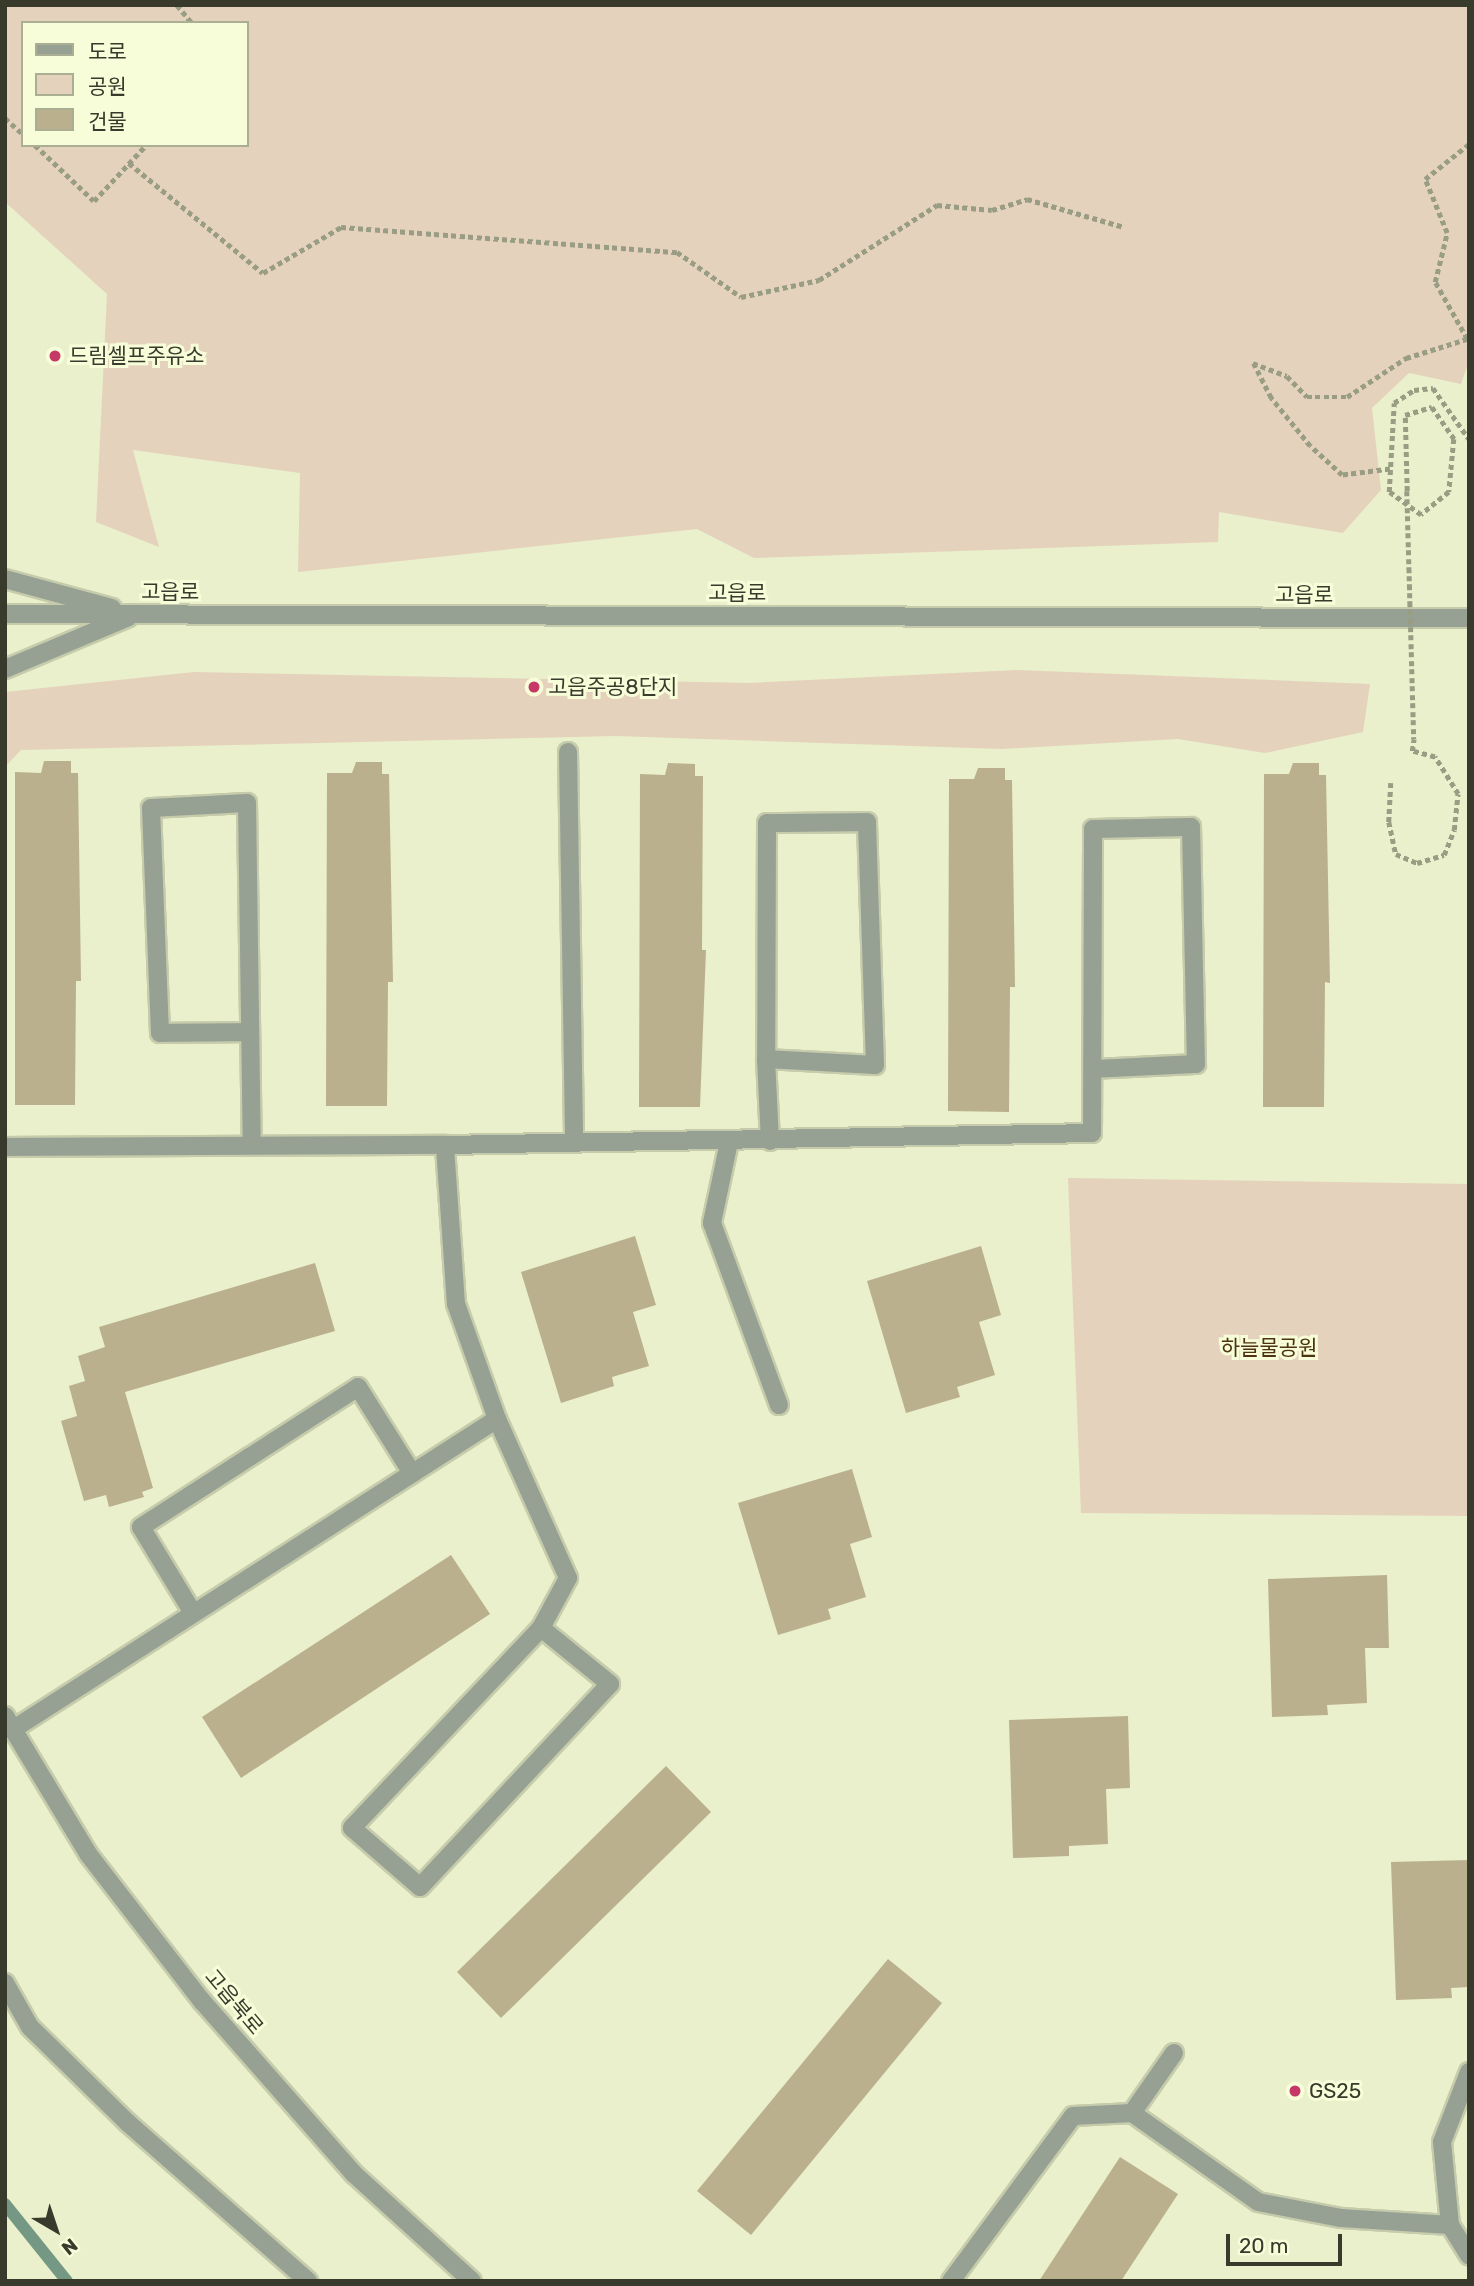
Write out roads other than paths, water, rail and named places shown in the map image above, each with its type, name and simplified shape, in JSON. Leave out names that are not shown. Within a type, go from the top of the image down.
[{"type":"street","points":[[5,579],[136,615]]},
{"type":"street","name":"고읍로","points":[[5,614],[1469,618]]},
{"type":"street","points":[[5,669],[136,615]]},
{"type":"street","points":[[568,752],[574,1142]]},
{"type":"street","points":[[249,1032],[160,1033],[151,808],[247,803],[252,1145]]},
{"type":"street","points":[[766,1059],[875,1065],[867,822],[767,823],[766,1059],[771,1141]]},
{"type":"street","points":[[5,1147],[729,1142],[1092,1133],[1095,1069],[1093,829],[1191,827],[1196,1064],[1095,1069]]},
{"type":"street","points":[[729,1142],[712,1223],[779,1405]]},
{"type":"street","points":[[445,1145],[456,1304],[496,1419],[568,1578],[541,1628],[352,1828],[419,1887],[610,1684],[541,1628]]},
{"type":"street","points":[[193,1613],[141,1527],[358,1387],[412,1473]]},
{"type":"street","points":[[8,1723],[193,1613],[496,1419]]},
{"type":"street","name":"고읍북로","points":[[8,1723],[89,1855],[202,2001],[354,2174],[472,2281]]},
{"type":"street","points":[[5,1983],[30,2027],[89,2085],[308,2281]]},
{"type":"street","points":[[1132,2113],[1174,2053]]},
{"type":"street","points":[[1469,2072],[1442,2142],[1450,2225],[1469,2256]]},
{"type":"street","points":[[951,2281],[1073,2116],[1132,2113],[1258,2202],[1341,2218],[1450,2225]]},
{"type":"waterway","points":[[5,2204],[67,2281]]},
{"type":"place","name":"드림셀프주유소","points":[[55,356]]},
{"type":"place","name":"고읍주공8단지","points":[[534,687]]},
{"type":"place","name":"GS25","points":[[1295,2091]]},
{"type":"park label","name":"하늘물공원","points":[[1269,1348]]}]
